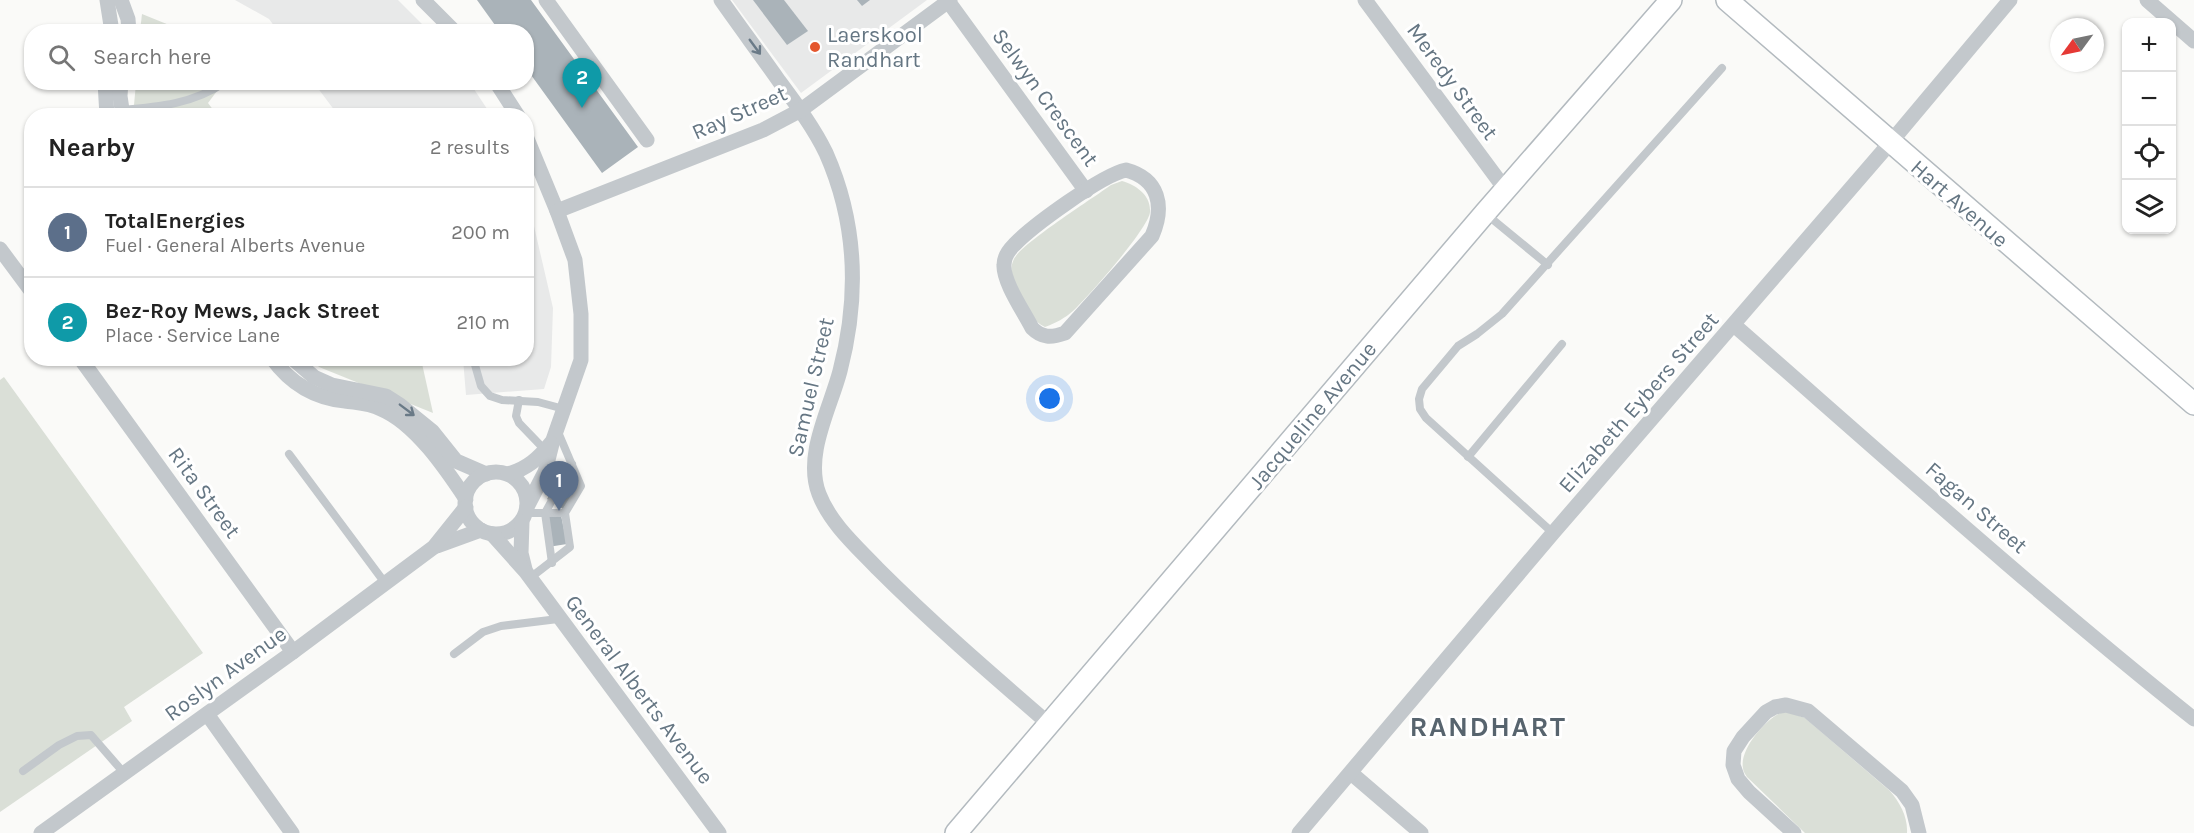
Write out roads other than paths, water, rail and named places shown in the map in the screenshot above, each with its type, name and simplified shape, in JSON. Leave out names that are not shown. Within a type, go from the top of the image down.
[{"type":"street","points":[[107,0],[111,24]]},
{"type":"street","points":[[121,0],[128,24]]},
{"type":"street","points":[[423,0],[447,24]]},
{"type":"street","points":[[546,0],[647,140]]},
{"type":"street","name":"Samuel Street","points":[[721,0],[801,110],[826,153],[850,229],[854,273],[851,314],[841,370],[813,459],[814,476],[827,511],[840,528],[924,615],[1048,724]]},
{"type":"street","name":"Ray Street","points":[[557,211],[763,130],[801,110],[949,0]]},
{"type":"street","name":"Selwyn Crescent","points":[[949,0],[1086,191]]},
{"type":"street","name":"Meredy Street","points":[[1365,0],[1505,189]]},
{"type":"street","name":"Jacqueline Avenue","points":[[956,833],[1505,189],[1671,0]]},
{"type":"street","name":"Hart Avenue","points":[[1727,0],[2194,404]]},
{"type":"street","name":"Elizabeth Eybers Street","points":[[1299,833],[2010,0]]},
{"type":"street","points":[[2147,0],[2194,41]]},
{"type":"street","points":[[105,90],[106,108]]},
{"type":"street","points":[[121,90],[122,108]]},
{"type":"street","points":[[501,90],[513,108]]},
{"type":"street","points":[[434,547],[487,532],[504,534],[514,529],[525,514],[544,472],[552,440],[581,360],[581,314],[575,260],[534,155]]},
{"type":"street","name":"Selwyn Crescent","points":[[1126,170],[1135,173],[1144,177],[1151,184],[1160,210],[1158,222],[1144,247],[1073,326],[1065,333],[1046,337],[1032,328],[1005,275],[1006,256],[1024,236],[1086,191],[1117,172],[1126,170]]},
{"type":"street","points":[[0,249],[24,281]]},
{"type":"street","name":"Fagan Street","points":[[1734,325],[2194,720]]},
{"type":"street","name":"Rita Street","points":[[86,366],[293,652]]},
{"type":"street","points":[[277,366],[298,385],[322,396],[368,404],[393,415],[437,460],[466,503],[470,520],[487,532]]},
{"type":"street","points":[[308,366],[332,385],[386,396],[432,431],[456,461],[486,474]]},
{"type":"street","points":[[508,474],[524,469],[552,440]]},
{"type":"street","points":[[434,547],[466,503],[472,483],[486,474],[501,472],[508,474],[519,482],[526,494],[521,553],[528,575]]},
{"type":"street","name":"General Alberts Avenue","points":[[487,532],[528,575],[558,619],[719,833]]},
{"type":"street","name":"Roslyn Avenue","points":[[41,833],[293,652],[434,547]]},
{"type":"street","points":[[1794,833],[1749,792],[1738,779],[1733,765],[1734,751],[1743,737],[1766,712],[1786,705],[1808,711],[1902,791],[1912,805],[1918,833]]},
{"type":"street","points":[[207,714],[292,833]]},
{"type":"street","points":[[1351,773],[1421,833]]},
{"type":"lane","points":[[1553,533],[1426,418],[1419,409],[1422,389],[1451,352],[1502,314],[1548,265],[1722,68]]},
{"type":"lane","points":[[151,108],[180,103],[215,90]]},
{"type":"lane","points":[[1485,213],[1548,265]]},
{"type":"lane","points":[[1468,457],[1562,344]]},
{"type":"lane","points":[[298,385],[305,366]]},
{"type":"lane","points":[[475,366],[481,386],[490,396],[502,400],[519,400],[564,409]]},
{"type":"lane","points":[[519,400],[516,416],[519,423],[552,440],[572,464],[581,486],[565,513],[570,548],[552,563],[528,575]]},
{"type":"lane","points":[[289,454],[385,583]]},
{"type":"lane","points":[[552,563],[545,513],[572,464]]},
{"type":"lane","points":[[525,514],[565,513]]},
{"type":"lane","points":[[454,654],[483,632],[501,626],[558,619]]},
{"type":"lane","points":[[22,771],[77,736],[91,735],[124,773]]},
{"type":"place","name":"Laerskool Randhart","points":[[815,47]]},
{"type":"place","name":"Bez-Roy Mews, Jack Street","points":[[582,108]]},
{"type":"place","name":"TotalEnergies","points":[[559,511]]},
{"type":"district","name":"RANDHART","points":[[1488,726]]}]
